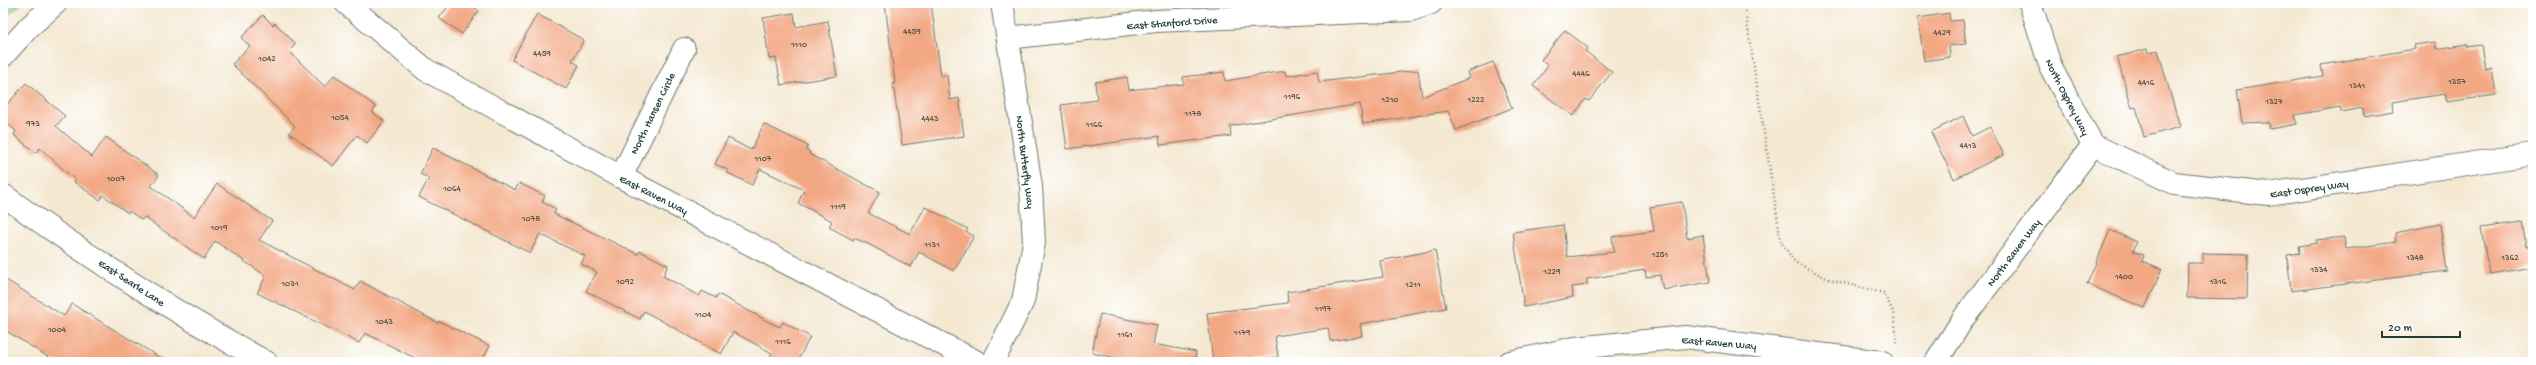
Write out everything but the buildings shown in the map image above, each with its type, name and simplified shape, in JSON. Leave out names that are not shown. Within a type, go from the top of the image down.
[{"type":"street","points":[[3,56],[56,3]]},
{"type":"street","name":"East Raven Way","points":[[346,3],[426,70],[621,177],[977,362]]},
{"type":"street","name":"North Butterfly Way","points":[[993,362],[1023,301],[1034,243],[1031,186],[1002,3]]},
{"type":"street","name":"East Stanford Drive","points":[[1008,38],[1156,21],[1410,10],[1431,3]]},
{"type":"street","name":"North Osprey Way","points":[[2030,3],[2051,68],[2093,145]]},
{"type":"street","name":"North Hansen Circle","points":[[621,177],[684,49]]},
{"type":"street","name":"East Osprey Way","points":[[2093,145],[2174,183],[2268,194],[2533,154]]},
{"type":"street","name":"North Raven Way","points":[[1936,362],[1963,319],[2093,145]]},
{"type":"street","name":"East Searle Lane","points":[[3,195],[51,230],[210,332],[266,362]]},
{"type":"street","name":"East Raven Way","points":[[1510,362],[1576,355],[1686,337],[1889,355]]},
{"type":"path","points":[[1744,3],[1781,242],[1795,262],[1828,279],[1884,293],[1894,314],[1889,355]]},
{"type":"green space","points":[[3,3],[22,3],[3,20]]}]
